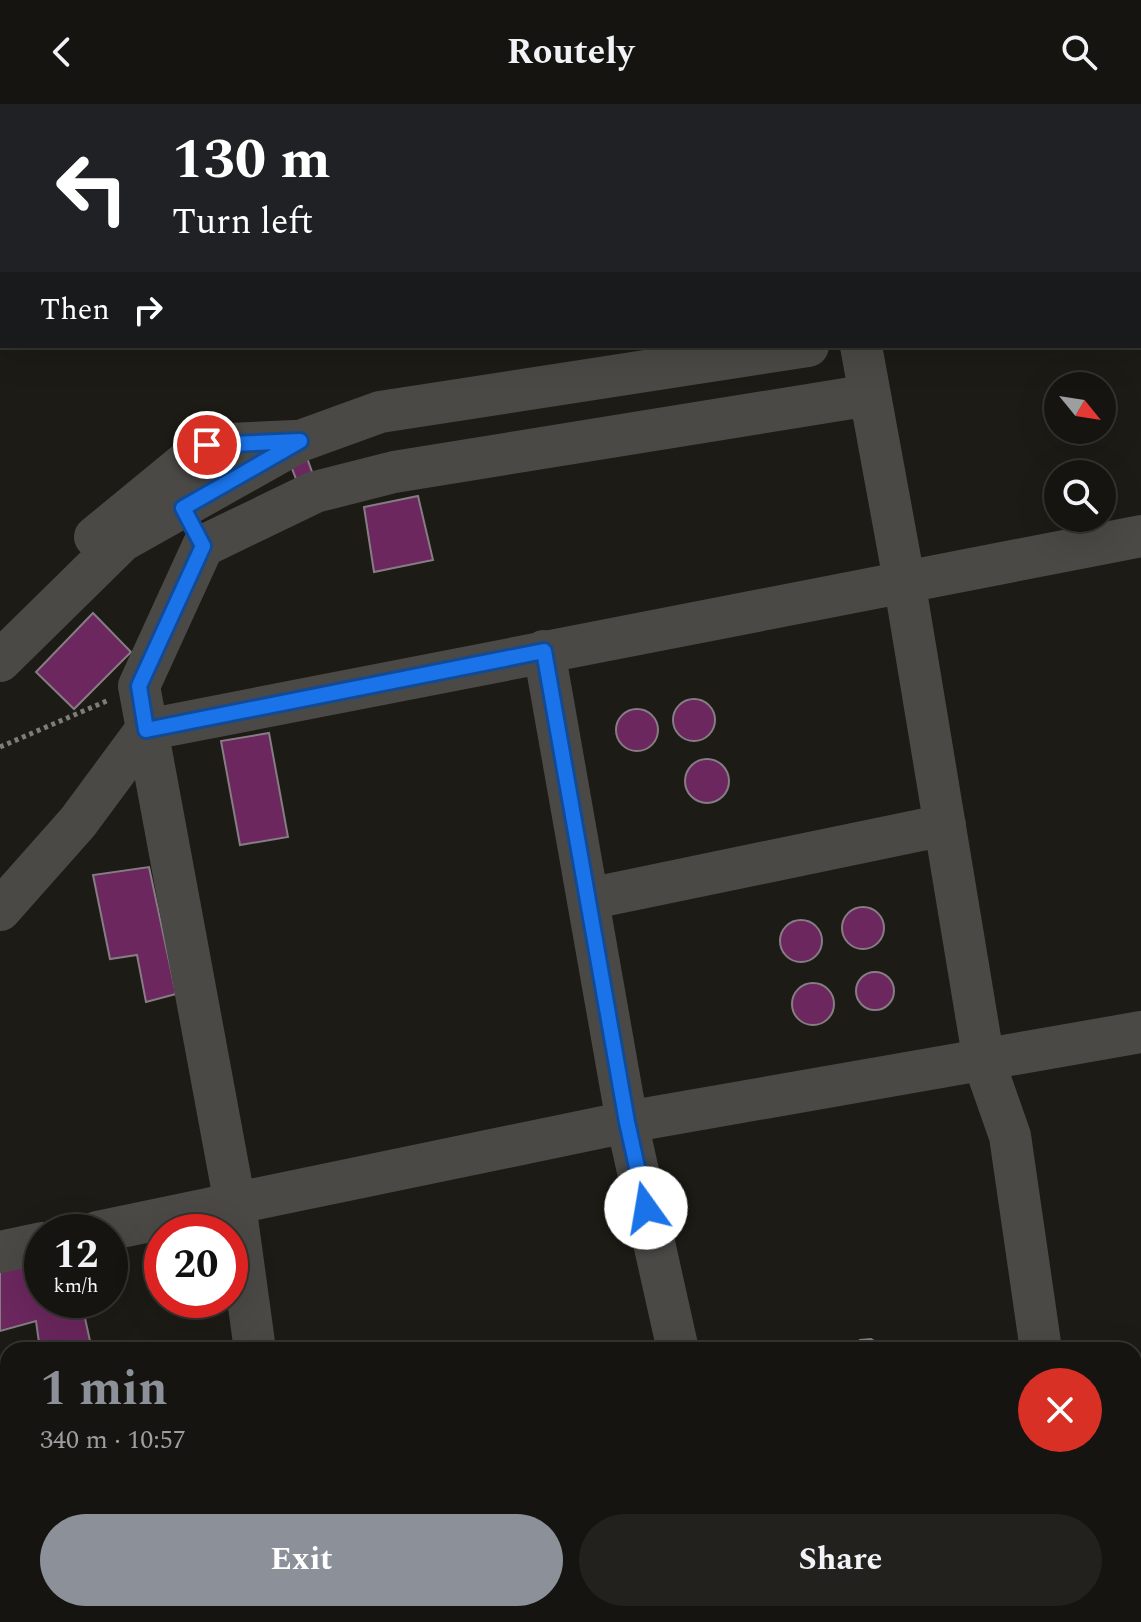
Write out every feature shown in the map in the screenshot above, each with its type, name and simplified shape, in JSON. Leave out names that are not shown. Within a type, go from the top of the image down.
[{"type":"lane","points":[[0,661],[122,541],[300,441],[380,412],[600,362],[782,348]]},
{"type":"lane","points":[[861,348],[904,580],[984,1062],[1010,1136],[1040,1342]]},
{"type":"lane","points":[[254,1342],[235,1204],[139,686],[203,546],[315,492],[394,472],[870,395]]},
{"type":"lane","points":[[0,637],[108,523],[207,445],[300,441]]},
{"type":"lane","points":[[183,508],[203,546]]},
{"type":"lane","points":[[0,910],[78,822],[146,730],[1141,536]]},
{"type":"lane","points":[[544,651],[627,1122],[676,1342]]},
{"type":"lane","points":[[588,899],[945,825]]},
{"type":"lane","points":[[128,1226],[627,1122],[984,1062],[1141,1032]]},
{"type":"lane","points":[[0,1252],[24,1247]]},
{"type":"path","points":[[0,747],[139,686]]},
{"type":"building","points":[[306,455],[316,483],[300,489],[289,461]]},
{"type":"building","points":[[418,496],[433,560],[374,572],[364,507]]},
{"type":"building","points":[[93,613],[131,652],[74,709],[36,672]]},
{"type":"building","points":[[694,699],[709,705],[715,720],[709,735],[694,741],[679,735],[673,720],[679,705]]},
{"type":"building","points":[[637,709],[652,715],[658,730],[652,745],[637,751],[622,745],[616,730],[622,715]]},
{"type":"building","points":[[269,733],[288,837],[240,845],[221,741]]},
{"type":"building","points":[[707,759],[723,765],[729,781],[723,797],[707,803],[691,797],[685,781],[691,765]]},
{"type":"building","points":[[149,867],[176,994],[146,1002],[137,955],[110,959],[93,875]]},
{"type":"building","points":[[863,907],[878,913],[884,928],[878,943],[863,949],[848,943],[842,928],[848,913]]},
{"type":"building","points":[[801,920],[816,926],[822,941],[816,956],[801,962],[786,956],[780,941],[786,926]]},
{"type":"building","points":[[875,972],[889,977],[894,991],[889,1005],[875,1010],[861,1005],[856,991],[861,977]]},
{"type":"building","points":[[813,983],[828,989],[834,1004],[828,1019],[813,1025],[798,1019],[792,1004],[798,989]]},
{"type":"building","points":[[24,1267],[24,1318],[85,1318],[90,1342],[39,1342],[36,1321],[0,1331],[0,1269]]},
{"type":"route","points":[[207,445],[300,441],[183,508],[203,546],[139,686],[146,730],[544,651],[627,1122],[646,1208]]}]
